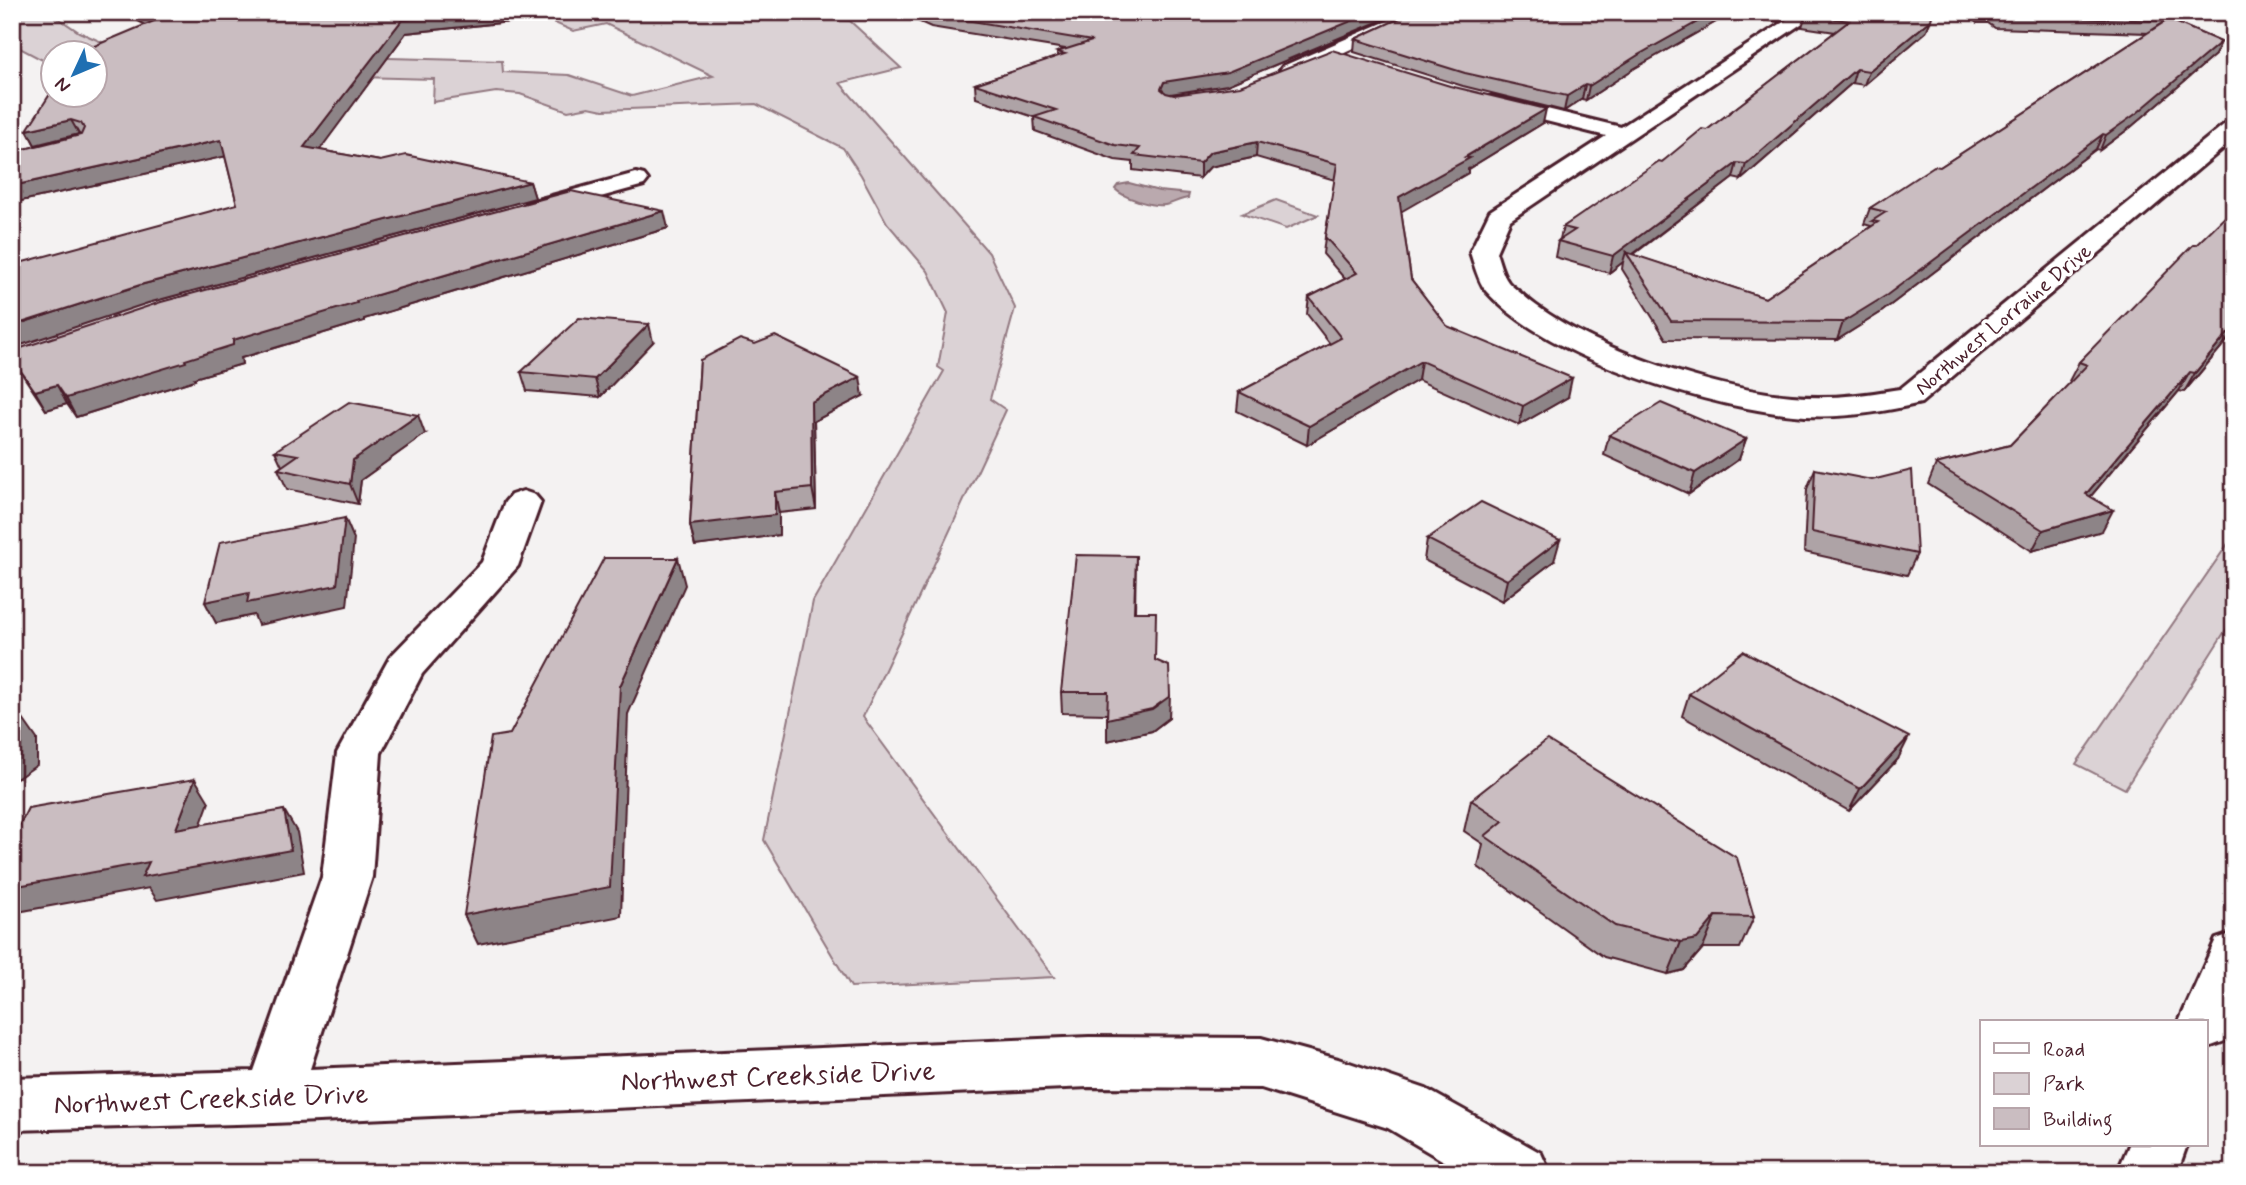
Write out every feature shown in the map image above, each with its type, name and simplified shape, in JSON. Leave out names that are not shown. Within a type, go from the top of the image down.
[{"type":"street","points":[[1269,78],[1423,12]]},
{"type":"street","name":"Northwest Lorraine Drive","points":[[1811,12],[1513,206],[1486,231],[1486,268],[1502,293],[1531,317],[1578,343],[1679,382],[1729,396],[1775,404],[1831,407],[1873,405],[1910,396],[2234,128]]},
{"type":"street","points":[[1329,54],[1356,62]]},
{"type":"street","points":[[1469,96],[1623,134]]},
{"type":"street","points":[[517,212],[636,180]]},
{"type":"street","points":[[273,1097],[347,877],[359,753],[405,667],[499,566],[523,502]]},
{"type":"street","points":[[2208,1020],[2234,954]]},
{"type":"street","name":"Northwest Creekside Drive","points":[[12,1104],[273,1097],[1089,1062],[1261,1063],[1406,1108],[1520,1173]]},
{"type":"street","points":[[2147,1173],[2158,1146]]},
{"type":"green space","points":[[12,12],[49,12],[93,38],[38,38],[38,58],[12,44]]},
{"type":"green space","points":[[530,12],[722,12],[850,21],[901,68],[840,83],[989,253],[1015,308],[990,399],[1006,410],[863,717],[1054,977],[851,987],[764,840],[813,601],[944,371],[938,367],[948,313],[928,271],[887,223],[843,148],[756,104],[603,110],[589,107],[568,111],[520,94],[496,92],[433,102],[434,79],[203,73],[108,55],[108,45],[237,54],[502,61],[503,72],[569,75],[632,96],[713,76],[606,24],[573,31]]},
{"type":"green space","points":[[1276,200],[1318,215],[1286,229],[1242,214]]},
{"type":"green space","points":[[2234,535],[2234,617],[2125,789],[2076,764]]},
{"type":"shaded area","points":[[1129,183],[1159,191],[1189,194],[1188,198],[1153,205],[1131,199],[1115,189],[1118,185]]},
{"type":"building","points":[[139,12],[478,12],[402,20],[304,147],[380,161],[406,155],[530,182],[140,285],[12,326],[12,265],[237,204],[221,140],[12,186],[12,152],[81,135],[84,128],[81,123],[71,120],[27,130],[41,108],[108,108],[108,40],[154,21]]},
{"type":"building","points":[[924,12],[1373,12],[1228,72],[1164,82],[1161,89],[1174,95],[1240,86],[1332,50],[1450,86],[1546,109],[1465,157],[1470,158],[1399,197],[1411,279],[1447,326],[1572,378],[1523,406],[1421,361],[1309,426],[1239,392],[1341,338],[1309,297],[1357,273],[1325,237],[1337,164],[1257,142],[1210,152],[1200,163],[1134,155],[1140,148],[1115,145],[1034,117],[1056,110],[975,84],[1065,54],[1057,52],[1092,41]]},
{"type":"building","points":[[1413,12],[1715,12],[1589,86],[1585,85],[1567,96],[1465,73],[1355,39]]},
{"type":"building","points":[[1933,12],[1931,20],[1869,71],[1856,69],[1746,164],[1737,163],[1613,256],[1558,241],[1575,230],[1563,227],[1659,161],[1662,162],[1702,129],[1707,130],[1849,21],[1806,14]]},
{"type":"building","points":[[1994,12],[2152,12],[2221,42],[2137,113],[2106,135],[2103,134],[1887,295],[1843,322],[1671,321],[1626,252],[1765,298],[1878,222],[1872,221],[1886,212],[1870,208],[1934,166],[1940,167],[2166,21],[2000,16]]},
{"type":"building","points":[[571,191],[664,211],[356,301],[357,303],[233,340],[233,345],[185,360],[186,362],[66,398],[57,385],[35,391],[12,358],[12,351],[161,302]]},
{"type":"building","points":[[2234,208],[2234,326],[2195,373],[2190,372],[2086,494],[2113,510],[2043,530],[1936,464],[2010,445],[2087,365],[2079,362],[2193,245]]},
{"type":"building","points":[[579,318],[649,324],[595,379],[521,372]]},
{"type":"building","points":[[775,336],[860,377],[811,402],[812,488],[775,492],[775,515],[690,525],[700,360],[740,339],[755,344]]},
{"type":"building","points":[[349,402],[418,415],[353,460],[350,484],[278,469],[298,455],[275,451]]},
{"type":"building","points":[[1661,403],[1746,439],[1695,473],[1609,435]]},
{"type":"building","points":[[1815,469],[1872,480],[1912,470],[1917,554],[1812,532]]},
{"type":"building","points":[[1481,502],[1560,540],[1507,580],[1427,539]]},
{"type":"building","points":[[345,518],[337,585],[247,603],[249,593],[205,602],[220,542]]},
{"type":"building","points":[[1076,555],[1136,556],[1134,612],[1156,612],[1155,660],[1169,666],[1170,696],[1152,709],[1107,719],[1108,692],[1061,692]]},
{"type":"building","points":[[604,558],[678,558],[620,686],[610,887],[464,915],[491,737],[510,734]]},
{"type":"building","points":[[1743,651],[1909,737],[1860,789],[1689,694]]},
{"type":"building","points":[[12,707],[16,709],[15,734],[12,736]]},
{"type":"building","points":[[1547,740],[1737,858],[1754,917],[1716,916],[1697,939],[1681,942],[1615,926],[1485,836],[1503,821],[1471,800]]},
{"type":"building","points":[[195,779],[176,829],[284,810],[291,850],[142,877],[149,862],[12,887],[12,840],[28,808]]}]
